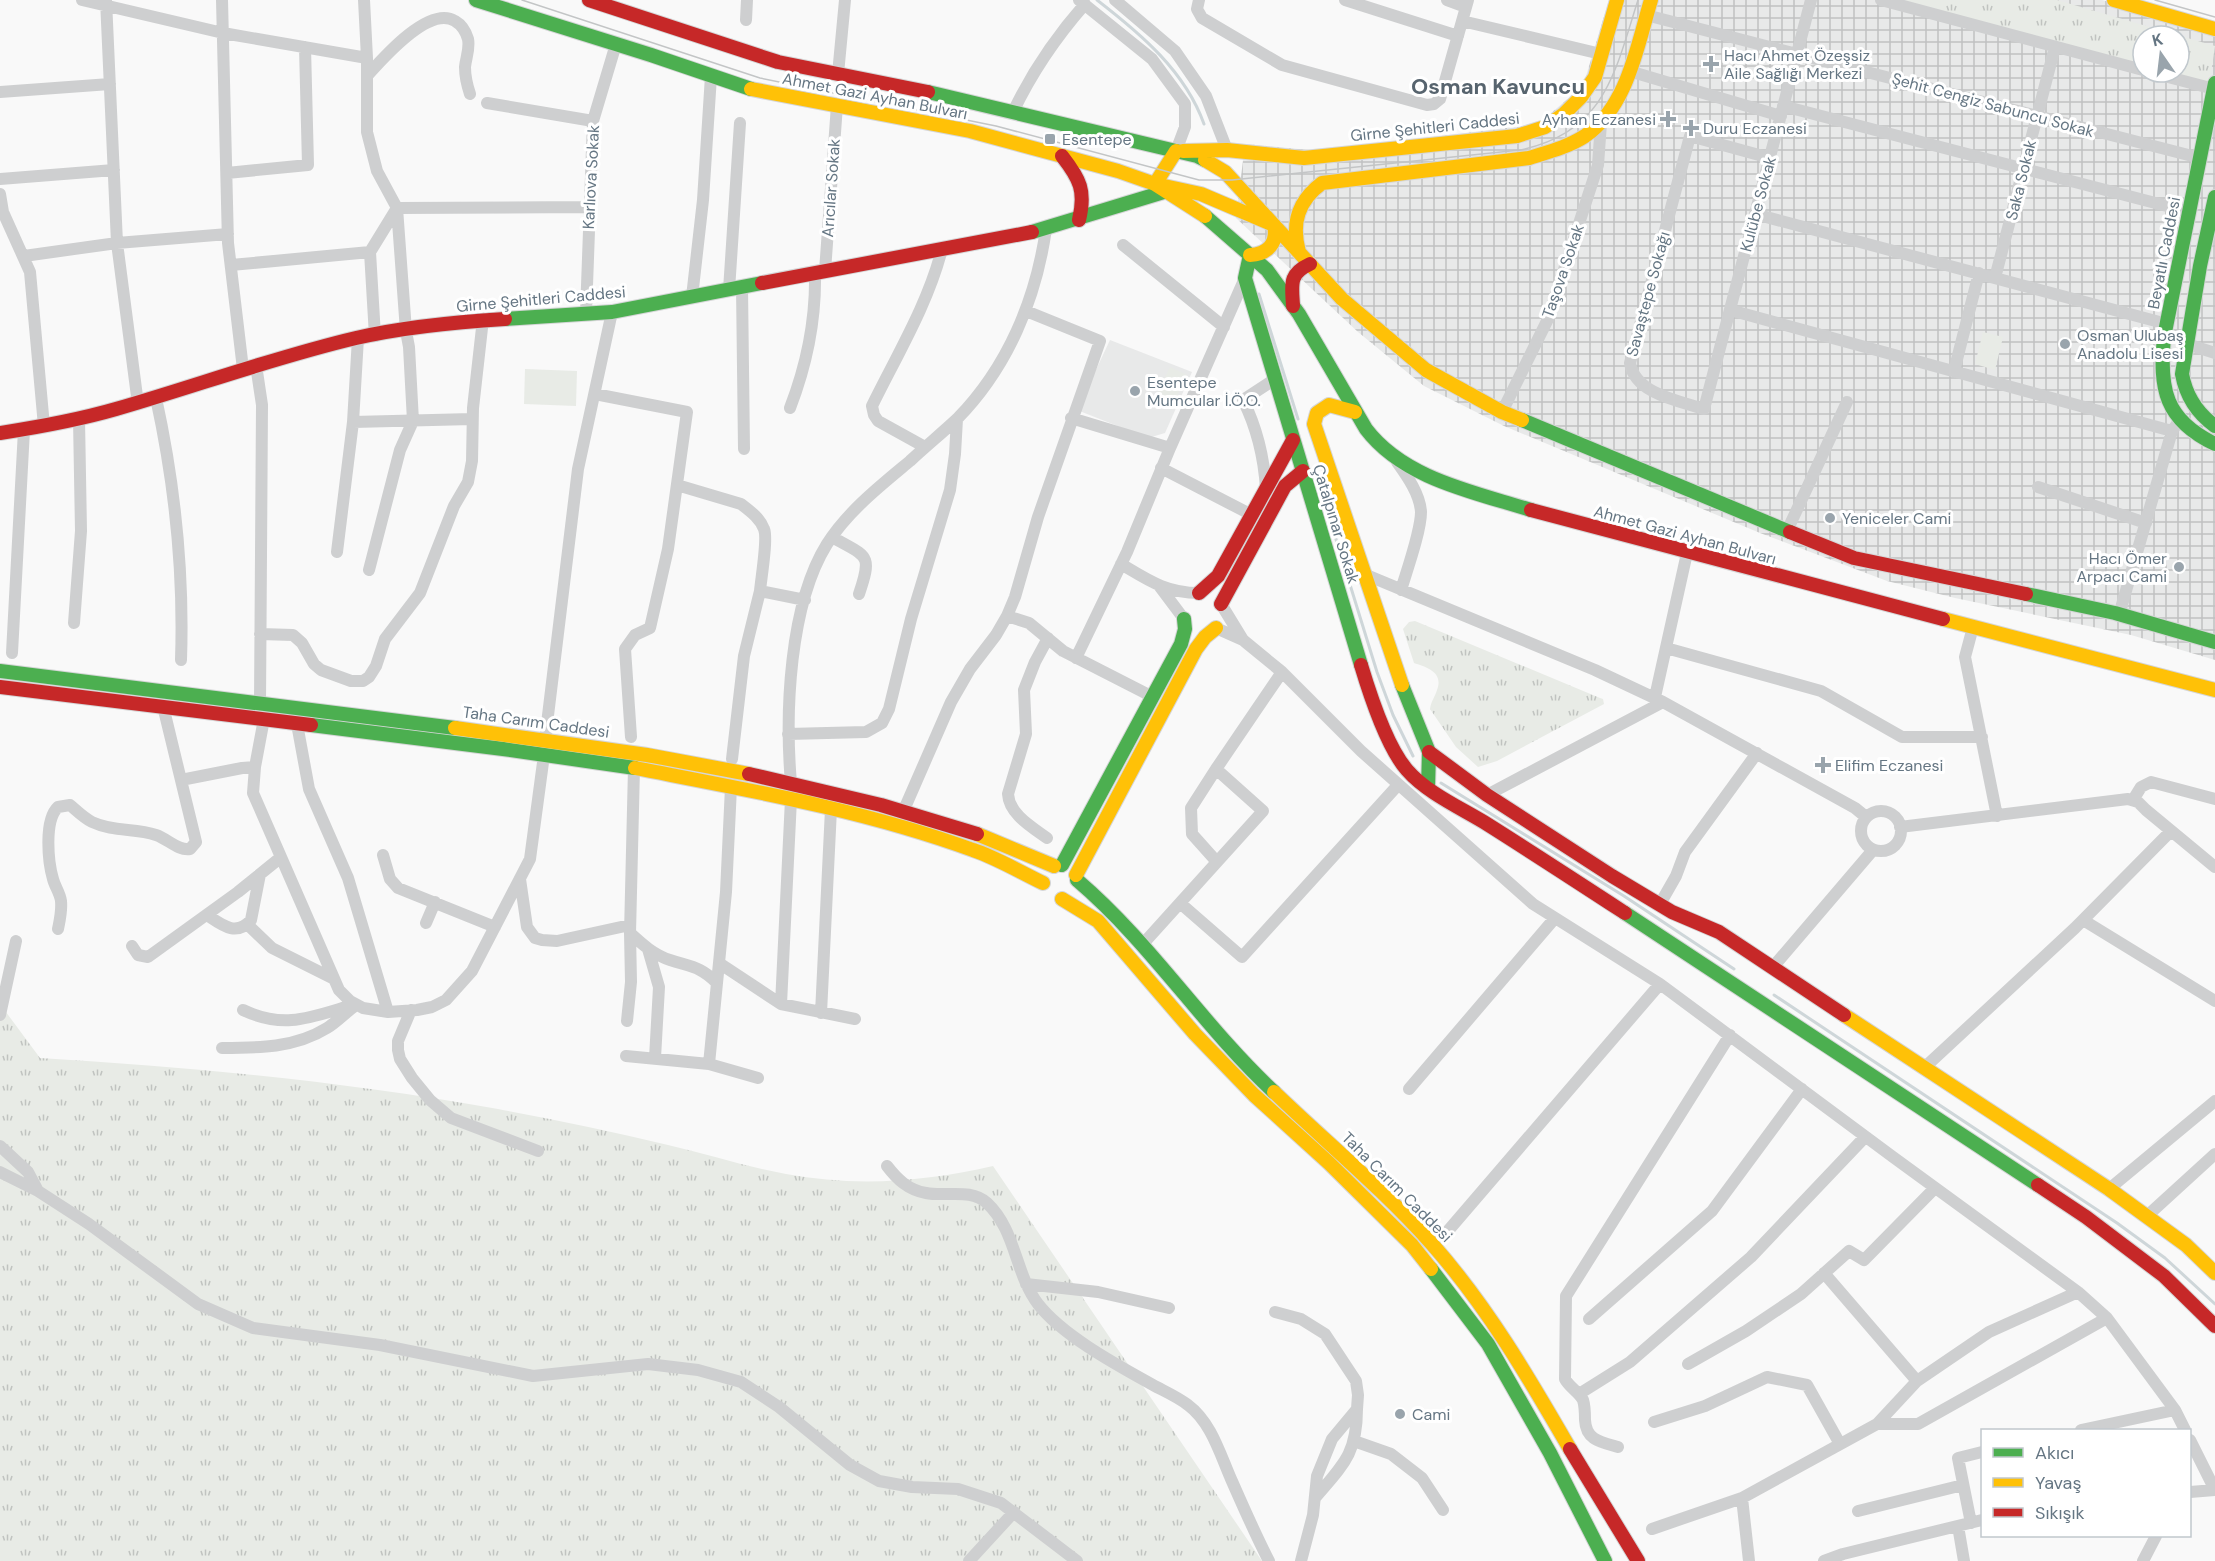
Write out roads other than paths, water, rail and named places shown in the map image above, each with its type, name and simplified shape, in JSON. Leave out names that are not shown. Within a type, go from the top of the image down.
[{"type":"main road","name":"Ahmet Gazi Ayhan Bulvarı","points":[[476,0],[751,89],[970,131],[1118,171],[1161,188],[1208,218],[1267,270],[1293,306],[1355,412],[1376,442],[1392,456],[1425,474],[1473,492],[1562,519],[2215,690]]},
{"type":"main road","name":"Ahmet Gazi Ayhan Bulvarı","points":[[591,0],[778,62],[969,100],[1197,156],[1216,165],[1225,173],[1342,299],[1426,370],[1502,412],[1854,558],[2119,615],[2215,642]]},
{"type":"main road","name":"Girne Şehitleri Caddesi","points":[[1176,151],[1227,150],[1304,158],[1492,140],[1526,134],[1555,121],[1573,107],[1594,77],[1617,0]]},
{"type":"main road","points":[[1299,252],[1294,227],[1298,211],[1305,198],[1322,183],[1535,157],[1574,143],[1601,123],[1616,105],[1651,0]]},
{"type":"main road","points":[[2114,0],[2215,29]]},
{"type":"main road","name":"Beyatlı Caddesi","points":[[2215,87],[2212,118],[2200,158],[2162,351],[2163,378],[2176,426],[2215,444]]},
{"type":"main road","points":[[1176,151],[1161,188],[1179,188],[1210,198],[1274,225],[1276,239],[1272,247],[1260,255],[1250,255]]},
{"type":"main road","points":[[1062,156],[1075,172],[1083,192],[1085,218]]},
{"type":"main road","name":"Girne Şehitleri Caddesi","points":[[0,433],[79,419],[138,404],[249,367],[358,338],[483,319],[612,312],[1046,229],[1085,218],[1127,192],[1161,188]]},
{"type":"main road","points":[[2215,197],[2200,266],[2182,374],[2184,387],[2197,410],[2215,426]]},
{"type":"main road","name":"Çatalpınar Sokak","points":[[1250,255],[1245,278],[1376,709],[1401,762],[1413,777],[1543,859],[2086,1217],[2145,1260],[2215,1326]]},
{"type":"main road","points":[[1293,306],[1293,276],[1310,264]]},
{"type":"main road","name":"Çatalpınar Sokak","points":[[1355,412],[1329,405],[1317,412],[1314,424],[1400,681],[1429,752]]},
{"type":"main road","points":[[1199,593],[1212,595],[1221,604],[1223,617],[1193,654],[1076,878],[1075,890],[1062,899],[1051,896],[1047,893],[1043,883],[1046,873],[1058,866],[1181,644],[1185,629],[1184,606],[1192,596],[1209,586],[1218,576],[1293,440]]},
{"type":"main road","points":[[1221,604],[1285,486],[1303,471]]},
{"type":"main road","points":[[1184,619],[1191,630],[1197,632],[1210,632],[1216,628]]},
{"type":"main road","name":"Taha Carım Caddesi","points":[[0,671],[647,754],[791,783],[903,812],[980,835],[1058,866]]},
{"type":"main road","name":"Taha Carım Caddesi","points":[[0,687],[163,706],[633,768],[791,799],[877,820],[974,850],[1043,883]]},
{"type":"main road","points":[[1428,788],[1429,752]]},
{"type":"main road","points":[[1429,752],[1487,795],[1612,876],[1660,904],[1719,932],[1773,967],[2109,1189],[2212,1263]]},
{"type":"main road","points":[[1058,866],[1070,868],[1076,878]]},
{"type":"main road","name":"Taha Carım Caddesi","points":[[1076,878],[1096,895],[1142,945],[1236,1055],[1410,1218],[1435,1246],[1482,1305],[1508,1343],[1589,1483],[1638,1561]]},
{"type":"main road","name":"Taha Carım Caddesi","points":[[1062,899],[1098,921],[1195,1034],[1254,1095],[1329,1163],[1412,1245],[1488,1344],[1550,1453],[1605,1561]]},
{"type":"street","points":[[82,0],[106,3],[223,33],[367,58]]},
{"type":"street","points":[[222,0],[228,234],[231,265],[249,367],[261,405],[260,703]]},
{"type":"street","points":[[364,0],[367,58],[366,118],[369,145],[382,183],[397,208],[413,421],[400,450],[369,570]]},
{"type":"street","points":[[746,20],[747,0]]},
{"type":"street","points":[[838,74],[845,0]]},
{"type":"street","points":[[1115,0],[1175,51],[1206,96],[1227,150]]},
{"type":"street","points":[[1199,0],[1197,9],[1202,18],[1282,65],[1427,105],[1434,104],[1440,99],[1467,3],[1447,0]]},
{"type":"street","points":[[1345,0],[1458,36]]},
{"type":"street","name":"Kulübe Sokak","points":[[1704,409],[1811,0]]},
{"type":"street","points":[[1881,0],[2131,67]]},
{"type":"street","points":[[1013,112],[1042,59],[1083,2],[1152,59],[1185,104],[1185,127],[1176,151]]},
{"type":"street","points":[[106,3],[117,243],[138,404]]},
{"type":"street","name":"Şehit Cengiz Sabuncu Sokak","points":[[1646,15],[2200,158]]},
{"type":"street","points":[[367,76],[398,45],[428,22],[437,18],[447,18],[460,25],[468,39],[465,76],[470,94]]},
{"type":"street","points":[[1462,21],[1601,54]]},
{"type":"street","name":"Karlıova Sokak","points":[[586,314],[593,121],[616,44]]},
{"type":"street","points":[[227,173],[308,165],[305,47]]},
{"type":"street","name":"Saka Sokak","points":[[1995,278],[2055,47]]},
{"type":"street","points":[[1629,71],[1782,111],[2024,168],[2190,212]]},
{"type":"street","points":[[692,297],[703,200],[711,76]]},
{"type":"street","points":[[2191,82],[2215,87]]},
{"type":"street","points":[[0,92],[110,84]]},
{"type":"street","points":[[488,102],[593,121]]},
{"type":"street","name":"Arıcılar Sokak","points":[[790,408],[808,350],[820,272],[837,105]]},
{"type":"street","points":[[740,123],[735,288],[744,449]]},
{"type":"street","name":"Taşova Sokak","points":[[1502,412],[1548,319],[1599,165],[1601,123]]},
{"type":"street","name":"Savaştepe Sokağı","points":[[1704,409],[1648,388],[1636,379],[1630,363],[1690,136],[1770,158]]},
{"type":"street","points":[[0,179],[114,170]]},
{"type":"street","points":[[0,194],[3,212],[24,256],[32,280],[44,426]]},
{"type":"street","points":[[397,208],[590,207]]},
{"type":"street","points":[[375,336],[370,252],[397,208]]},
{"type":"street","points":[[1755,214],[2167,324]]},
{"type":"street","points":[[791,783],[788,734],[793,660],[805,600],[815,568],[832,537],[857,507],[957,419],[996,370],[1026,311],[1038,273],[1046,229]]},
{"type":"street","points":[[24,256],[117,243],[228,234]]},
{"type":"street","points":[[1123,245],[1224,327]]},
{"type":"street","points":[[925,447],[878,421],[872,406],[923,302],[937,270],[942,249]]},
{"type":"street","points":[[231,265],[370,252]]},
{"type":"street","points":[[1954,371],[1979,273]]},
{"type":"street","points":[[1076,658],[1121,564],[1245,278]]},
{"type":"street","points":[[1730,309],[1954,371],[2176,426],[2119,615]]},
{"type":"street","points":[[903,812],[951,702],[970,669],[996,635],[1015,597],[1038,517],[1100,341],[1026,311]]},
{"type":"street","points":[[545,740],[578,469],[612,312]]},
{"type":"street","points":[[260,634],[293,635],[306,648],[314,664],[326,672],[355,682],[369,677],[376,666],[385,639],[420,593],[454,506],[468,482],[472,462],[472,419],[483,319]]},
{"type":"street","points":[[337,552],[353,422],[358,338]]},
{"type":"street","points":[[2187,344],[2215,353]]},
{"type":"street","points":[[1266,490],[1262,452],[1243,400],[1275,379]]},
{"type":"street","points":[[595,394],[687,412],[668,549],[650,628],[634,635],[625,649],[631,737]]},
{"type":"street","points":[[156,398],[168,456],[176,515],[182,590],[182,660]]},
{"type":"street","points":[[1787,531],[1847,402]]},
{"type":"street","points":[[1071,418],[1170,448]]},
{"type":"street","points":[[74,623],[81,531],[79,419]]},
{"type":"street","points":[[353,422],[472,419]]},
{"type":"street","points":[[788,734],[866,732],[878,727],[885,718],[911,619],[950,490],[956,454],[957,419]]},
{"type":"street","points":[[12,653],[24,430]]},
{"type":"street","points":[[1392,456],[1409,479],[1421,512],[1401,590]]},
{"type":"street","points":[[1161,468],[1252,514]]},
{"type":"street","points":[[677,485],[741,504],[759,520],[765,531],[760,591],[744,656],[732,759]]},
{"type":"street","points":[[2038,487],[2146,523]]},
{"type":"street","points":[[832,537],[860,553],[866,560],[868,569],[859,594]]},
{"type":"street","points":[[1659,700],[1666,648],[1687,553]]},
{"type":"street","points":[[1121,564],[1160,587],[1184,593],[1199,593]]},
{"type":"street","points":[[1364,574],[1595,670],[1659,700],[1856,808],[1866,817]]},
{"type":"street","points":[[1160,587],[1184,619]]},
{"type":"street","points":[[760,591],[805,600]]},
{"type":"street","points":[[1221,604],[1243,640]]},
{"type":"street","points":[[1007,616],[1029,623],[1064,651],[1153,697]]},
{"type":"street","points":[[1973,627],[1965,657],[1997,816]]},
{"type":"street","points":[[1216,628],[1243,640],[1282,672],[1398,785],[1533,904],[1660,984],[2078,1292],[2107,1318],[2175,1410],[2184,1429]]},
{"type":"street","points":[[1047,838],[1018,815],[1008,800],[1008,794],[1026,734],[1024,690],[1048,638]]},
{"type":"street","points":[[1666,648],[1821,691],[1902,737],[1982,737]]},
{"type":"street","points":[[1217,862],[1192,834],[1191,808],[1282,672]]},
{"type":"street","points":[[1487,795],[1659,700]]},
{"type":"street","points":[[58,929],[62,914],[60,897],[53,881],[48,857],[49,833],[55,809],[62,805],[70,805],[91,822],[117,830],[139,830],[160,836],[187,850],[195,845],[197,839],[163,706]]},
{"type":"street","points":[[264,719],[253,793],[280,858],[339,990],[356,1005],[388,1012],[432,1007],[446,1000],[472,970],[530,858],[544,755]]},
{"type":"street","points":[[297,724],[309,789],[348,878],[388,1012]]},
{"type":"street","points":[[1660,904],[1676,876],[1685,852],[1757,753]]},
{"type":"street","points":[[181,780],[242,768],[255,768]]},
{"type":"street","points":[[627,1022],[631,982],[633,768]]},
{"type":"street","points":[[1142,945],[1263,811],[1216,769]]},
{"type":"street","points":[[2133,800],[2141,787],[2151,782],[2215,799]]},
{"type":"street","points":[[1180,903],[1242,957],[1398,785]]},
{"type":"street","points":[[709,1064],[726,892],[731,787]]},
{"type":"street","points":[[1423,807],[1428,788]]},
{"type":"street","points":[[781,1004],[791,799]]},
{"type":"street","points":[[1900,827],[2118,799],[2133,800],[2215,867]]},
{"type":"street","points":[[821,1012],[831,809]]},
{"type":"street","points":[[1885,811],[1897,818],[1900,827],[1900,838],[1892,848],[1886,851],[1873,850],[1867,846],[1861,835],[1861,828],[1866,817],[1872,813],[1885,811]]},
{"type":"street","points":[[1924,1068],[2083,921],[2171,831]]},
{"type":"street","points":[[1773,967],[1873,850]]},
{"type":"street","points":[[383,855],[393,884],[404,891],[495,927]]},
{"type":"street","points":[[132,946],[138,955],[148,957],[207,915],[280,858]]},
{"type":"street","points":[[207,915],[225,928],[242,927],[247,924],[250,920],[260,874]]},
{"type":"street","points":[[520,878],[527,927],[535,938],[557,941],[630,929]]},
{"type":"street","points":[[426,923],[435,902]]},
{"type":"street","points":[[1409,1089],[1555,918]]},
{"type":"street","points":[[2083,921],[2215,1000]]},
{"type":"street","points":[[247,924],[272,948],[334,979]]},
{"type":"street","points":[[630,929],[648,949],[669,960],[692,965],[706,972],[717,983]]},
{"type":"street","points":[[0,1015],[16,941]]},
{"type":"street","points":[[648,949],[659,987],[654,1058]]},
{"type":"street","points":[[719,963],[781,1004],[855,1019]]},
{"type":"street","points":[[1435,1246],[1660,984]]},
{"type":"street","points":[[243,1010],[262,1019],[281,1022],[356,1005]]},
{"type":"street","points":[[222,1048],[258,1048],[291,1044],[326,1028],[356,1005]]},
{"type":"street","points":[[411,1011],[398,1041],[398,1050],[400,1059],[411,1078],[430,1100],[451,1118],[538,1151]]},
{"type":"street","points":[[1618,1447],[1593,1439],[1589,1435],[1585,1425],[1584,1405],[1579,1394],[1568,1386],[1563,1371],[1566,1296],[1730,1035]]},
{"type":"street","points":[[626,1056],[709,1064],[758,1078]]},
{"type":"street","points":[[1589,1319],[1712,1211],[1802,1089]]},
{"type":"street","points":[[2109,1189],[2215,1101]]},
{"type":"street","points":[[1579,1394],[1630,1362],[1750,1257],[1866,1137]]},
{"type":"street","points":[[0,1146],[28,1172],[38,1191]]},
{"type":"street","points":[[2147,1216],[2215,1154]]},
{"type":"street","points":[[886,1166],[897,1179],[911,1189],[927,1194],[974,1196],[989,1205],[1004,1227],[1026,1284],[1038,1304],[1061,1326],[1096,1351],[1189,1405],[1211,1433],[1269,1561]]},
{"type":"street","points":[[0,1172],[38,1191],[89,1224],[198,1304],[253,1328],[380,1345],[533,1376],[648,1364],[698,1370],[741,1382],[779,1407],[850,1465],[879,1481],[912,1487],[958,1490],[1001,1503],[1077,1561]]},
{"type":"street","points":[[1688,1364],[1755,1325],[1801,1294],[1849,1251],[1864,1260],[1935,1188]]},
{"type":"street","points":[[1824,1273],[1917,1381]]},
{"type":"street","points":[[1026,1284],[1098,1292],[1169,1308]]},
{"type":"street","points":[[1652,1529],[1742,1498],[1877,1424],[1917,1381],[1989,1332],[2078,1292]]},
{"type":"street","points":[[1275,1312],[1301,1319],[1325,1334],[1356,1381],[1357,1430],[1354,1441],[1346,1461],[1314,1498]]},
{"type":"street","points":[[1877,1424],[1918,1424],[2107,1318]]},
{"type":"street","points":[[1654,1422],[1706,1406],[1767,1377],[1807,1385],[1840,1444]]},
{"type":"street","points":[[1301,1561],[1313,1515],[1317,1476],[1332,1439],[1357,1409]]},
{"type":"street","points":[[2090,1429],[2175,1410]]},
{"type":"street","points":[[1354,1441],[1391,1454],[1399,1460],[1422,1478],[1443,1510]]},
{"type":"street","points":[[2191,1442],[2215,1490],[2191,1492]]},
{"type":"street","points":[[1824,1561],[1843,1554],[1977,1521],[1963,1485],[1958,1458],[1981,1452]]},
{"type":"street","points":[[1858,1511],[1963,1485]]},
{"type":"street","points":[[1742,1498],[1749,1561]]},
{"type":"street","points":[[969,1561],[1014,1512]]},
{"type":"street","points":[[1958,1526],[1964,1561]]},
{"type":"street","points":[[2144,1561],[2156,1537]]},
{"type":"waterway","points":[[1097,0],[1130,26],[1173,70],[1196,105],[1204,124]]},
{"type":"waterway","points":[[1259,294],[1298,419]]},
{"type":"waterway","points":[[1318,481],[1377,672],[1393,715],[1413,756]]},
{"type":"waterway","points":[[1441,783],[1624,896],[1734,969]]},
{"type":"waterway","points":[[1774,995],[2117,1223],[2165,1258],[2215,1304]]},
{"type":"tram line","points":[[522,0],[760,78],[996,126],[1199,180],[1232,180],[1520,150],[1549,142],[1571,130],[1589,114],[1602,96],[1613,75],[1638,0]]},
{"type":"tram line","points":[[2155,0],[2215,17]]},
{"type":"place","name":"Hacı Ahmet Özeşsiz Aile Sağlığı Merkezi","points":[[1711,64]]},
{"type":"place","name":"Ayhan Eczanesi","points":[[1668,119]]},
{"type":"place","name":"Duru Eczanesi","points":[[1691,128]]},
{"type":"place","name":"Esentepe","points":[[1050,139]]},
{"type":"place","name":"Osman Ulubaş Anadolu Lisesi","points":[[2065,344]]},
{"type":"place","name":"Esentepe Mumcular İ.Ö.O.","points":[[1135,391]]},
{"type":"place","name":"Yeniceler Cami","points":[[1830,518]]},
{"type":"place","name":"Hacı Ömer Arpacı Cami","points":[[2179,567]]},
{"type":"place","name":"Elifim Eczanesi","points":[[1823,765]]},
{"type":"place","name":"Cami","points":[[1400,1414]]},
{"type":"district","name":"Osman Kavuncu","points":[[1498,86]]}]
